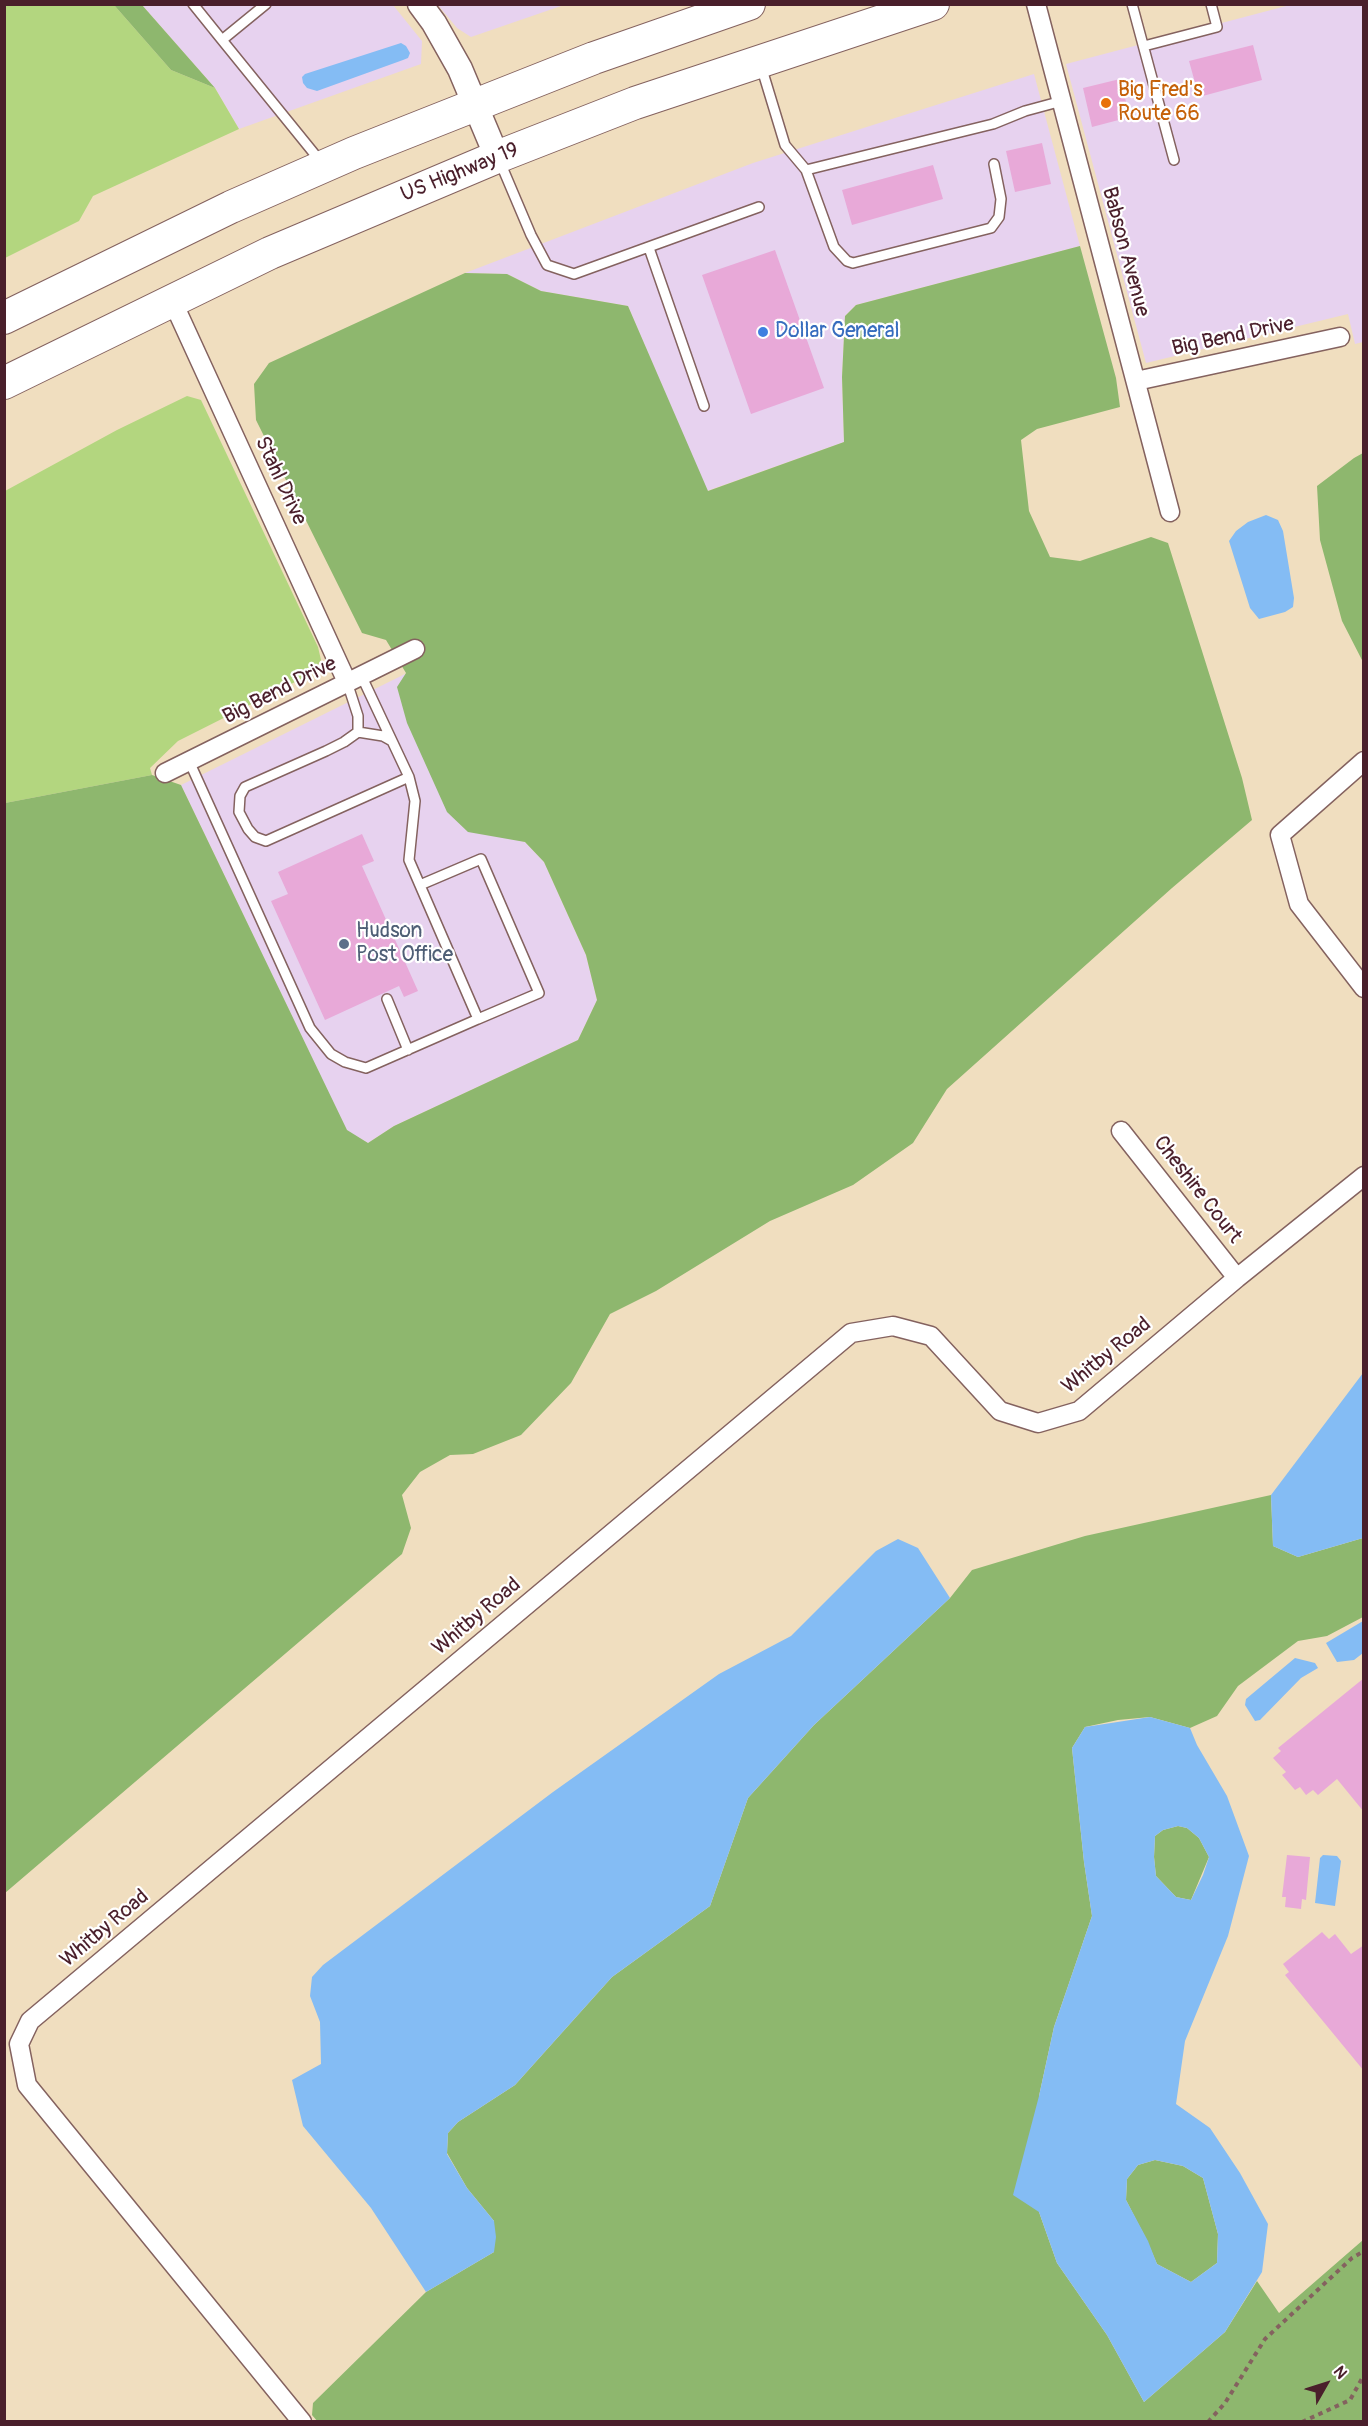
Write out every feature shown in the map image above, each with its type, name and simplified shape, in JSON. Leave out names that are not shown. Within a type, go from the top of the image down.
[{"type":"highway","points":[[4,318],[211,216],[324,166],[594,58],[749,4]]},
{"type":"highway","name":"US Highway 19","points":[[4,383],[270,253],[498,158],[635,103],[933,4]]},
{"type":"street","points":[[420,4],[434,23],[460,69],[498,158]]},
{"type":"street","name":"Babson Avenue","points":[[1036,4],[1170,512]]},
{"type":"street","name":"Stahl Drive","points":[[172,300],[354,679]]},
{"type":"street","name":"Big Bend Drive","points":[[1136,381],[1340,337]]},
{"type":"street","name":"Big Bend Drive","points":[[165,773],[415,649]]},
{"type":"street","points":[[1364,761],[1280,835],[1299,904],[1364,988]]},
{"type":"street","name":"Cheshire Court","points":[[1121,1131],[1237,1278]]},
{"type":"street","name":"Whitby Road","points":[[302,2421],[27,2085],[19,2044],[30,2021],[851,1333],[893,1326],[931,1336],[1000,1411],[1038,1423],[1079,1411],[1237,1278],[1364,1176]]},
{"type":"lane","points":[[193,4],[324,166]]},
{"type":"lane","points":[[222,40],[266,4]]},
{"type":"lane","points":[[1132,4],[1174,160]]},
{"type":"lane","points":[[1144,46],[1217,27],[1211,4]]},
{"type":"lane","points":[[759,61],[785,145],[806,170],[834,247],[848,261],[854,263],[991,228],[999,217],[1002,199],[994,164]]},
{"type":"lane","points":[[806,170],[993,124],[1026,111],[1062,101]]},
{"type":"lane","points":[[498,158],[531,235],[547,265],[574,274],[759,207]]},
{"type":"lane","points":[[649,248],[704,406]]},
{"type":"lane","points":[[354,679],[358,732]]},
{"type":"lane","points":[[354,679],[392,741],[409,777],[415,801],[409,860],[478,1019]]},
{"type":"lane","points":[[392,741],[383,736],[358,732],[326,751],[245,787],[240,796],[239,812],[255,837],[266,842],[409,777]]},
{"type":"lane","points":[[189,761],[310,1028],[331,1054],[345,1062],[366,1068],[539,993],[481,859],[420,885]]},
{"type":"lane","points":[[387,999],[408,1050]]},
{"type":"path","points":[[1208,2421],[1225,2403],[1265,2339],[1352,2258],[1364,2251]]},
{"type":"path","points":[[1302,2421],[1350,2400],[1364,2376]]},
{"type":"shaded area","points":[[142,5],[393,5],[422,41],[421,64],[239,129],[215,88]]},
{"type":"shaded area","points":[[438,5],[564,5],[471,37],[457,28]]},
{"type":"shaded area","points":[[1290,5],[1363,5],[1363,342],[1355,344],[1348,314],[1146,363],[1066,64]]},
{"type":"shaded area","points":[[1034,74],[1080,246],[856,305],[845,316],[842,377],[844,442],[707,491],[628,306],[541,291],[507,274],[465,273],[753,163]]},
{"type":"shaded area","points":[[407,673],[501,836],[525,842],[544,862],[586,955],[597,1000],[578,1040],[394,1126],[368,1143],[347,1131],[181,785]]},
{"type":"green space","points":[[5,5],[114,5],[171,70],[215,88],[239,129],[93,196],[79,221],[5,258]]},
{"type":"green space","points":[[114,5],[142,5],[215,88],[171,70]]},
{"type":"green space","points":[[1080,246],[1116,378],[1120,407],[1037,429],[1021,440],[1029,511],[1050,557],[1080,561],[1151,537],[1168,543],[1242,778],[1252,820],[1172,888],[947,1089],[913,1143],[853,1185],[770,1221],[656,1291],[610,1314],[571,1383],[521,1435],[473,1454],[450,1455],[420,1472],[402,1495],[411,1528],[402,1554],[5,1893],[5,803],[152,775],[181,785],[347,1130],[368,1143],[394,1126],[578,1040],[597,1000],[586,955],[544,862],[525,842],[468,832],[447,812],[407,723],[397,687],[406,673],[386,640],[362,633],[256,420],[254,384],[269,363],[465,273],[507,274],[541,291],[628,306],[708,491],[844,442],[842,377],[845,316],[856,305]]},
{"type":"green space","points":[[187,396],[201,400],[318,647],[321,660],[313,673],[178,741],[150,768],[152,775],[5,803],[5,491],[117,430]]},
{"type":"green space","points":[[1363,453],[1363,662],[1342,621],[1320,540],[1317,486]]},
{"type":"green space","points":[[1271,1495],[1273,1546],[1298,1557],[1363,1538],[1363,1617],[1327,1636],[1298,1641],[1238,1686],[1217,1716],[1190,1728],[1150,1717],[1118,1720],[1085,1727],[1072,1748],[1092,1916],[1054,2027],[1039,2096],[1039,2212],[1057,2263],[1107,2335],[1144,2402],[1225,2332],[1257,2281],[1279,2313],[1363,2240],[1363,2421],[318,2422],[312,2415],[313,2403],[426,2292],[494,2252],[494,2221],[467,2188],[447,2153],[448,2133],[458,2122],[515,2085],[612,1977],[710,1906],[748,1798],[814,1725],[950,1598],[972,1570],[1085,1536]]},
{"type":"green space","points":[[1178,1826],[1187,1828],[1199,1838],[1209,1857],[1191,1900],[1176,1897],[1156,1876],[1155,1836],[1163,1830]]},
{"type":"green space","points":[[1155,2160],[1183,2166],[1203,2178],[1218,2234],[1217,2263],[1191,2282],[1157,2264],[1126,2200],[1127,2179],[1138,2165]]},
{"type":"water","points":[[401,43],[410,53],[408,58],[317,91],[307,88],[303,83],[302,77],[305,74]]},
{"type":"water","points":[[1266,515],[1278,520],[1283,531],[1294,598],[1293,607],[1285,612],[1259,619],[1250,608],[1229,541],[1236,531],[1248,522]]},
{"type":"water","points":[[1363,1373],[1363,1538],[1298,1557],[1273,1546],[1271,1495]]},
{"type":"water","points":[[898,1539],[918,1548],[950,1598],[814,1725],[748,1798],[710,1906],[612,1977],[515,2085],[458,2122],[448,2133],[447,2154],[467,2188],[494,2221],[496,2237],[494,2252],[426,2292],[371,2208],[303,2126],[292,2080],[321,2064],[320,2022],[310,1996],[312,1977],[323,1965],[553,1792],[719,1674],[791,1636],[876,1551]]},
{"type":"water","points":[[1363,1621],[1363,1653],[1354,1660],[1337,1662],[1326,1643]]},
{"type":"water","points":[[1295,1658],[1315,1663],[1318,1668],[1301,1678],[1260,1720],[1255,1721],[1245,1705],[1246,1699]]},
{"type":"water","points":[[1150,1717],[1190,1728],[1197,1745],[1227,1796],[1249,1856],[1228,1936],[1185,2041],[1176,2104],[1210,2128],[1240,2173],[1268,2224],[1262,2272],[1225,2332],[1144,2402],[1107,2335],[1057,2263],[1039,2212],[1013,2195],[1054,2027],[1092,1916],[1072,1748],[1085,1727]],"holes":[[[1178,1826],[1187,1828],[1199,1838],[1209,1857],[1191,1900],[1176,1897],[1156,1876],[1155,1836],[1163,1830]],[[1155,2160],[1183,2166],[1203,2178],[1218,2234],[1217,2263],[1191,2282],[1157,2264],[1148,2241],[1126,2200],[1127,2179],[1138,2165]]]},
{"type":"water","points":[[1323,1855],[1337,1856],[1341,1861],[1335,1906],[1315,1903],[1320,1858]]},
{"type":"building","points":[[1253,45],[1262,80],[1199,97],[1189,61]]},
{"type":"building","name":"Big Fred's Route 66","points":[[1120,79],[1130,117],[1092,127],[1083,88]]},
{"type":"building","points":[[1042,143],[1051,184],[1015,192],[1006,151]]},
{"type":"building","points":[[933,165],[943,199],[852,225],[842,190]]},
{"type":"building","name":"Dollar General","points":[[775,250],[824,388],[751,414],[702,275]]},
{"type":"building","name":"Hudson Post Office","points":[[362,834],[374,861],[362,866],[418,991],[404,997],[399,986],[325,1020],[271,901],[288,894],[278,872]]},
{"type":"building","points":[[1364,1678],[1364,1812],[1337,1779],[1318,1795],[1313,1790],[1306,1795],[1300,1787],[1295,1790],[1282,1775],[1286,1772],[1273,1758],[1281,1751],[1278,1748]]},
{"type":"building","points":[[1287,1855],[1310,1857],[1306,1900],[1302,1899],[1301,1909],[1285,1907],[1286,1897],[1282,1897]]},
{"type":"building","points":[[1322,1932],[1329,1939],[1335,1934],[1351,1954],[1364,1945],[1364,2071],[1285,1975],[1289,1972],[1283,1964]]},
{"type":"place","name":"Big Fred's Route 66","points":[[1106,103]]},
{"type":"place","name":"Dollar General","points":[[763,332]]},
{"type":"place","name":"Hudson Post Office","points":[[344,944]]}]
